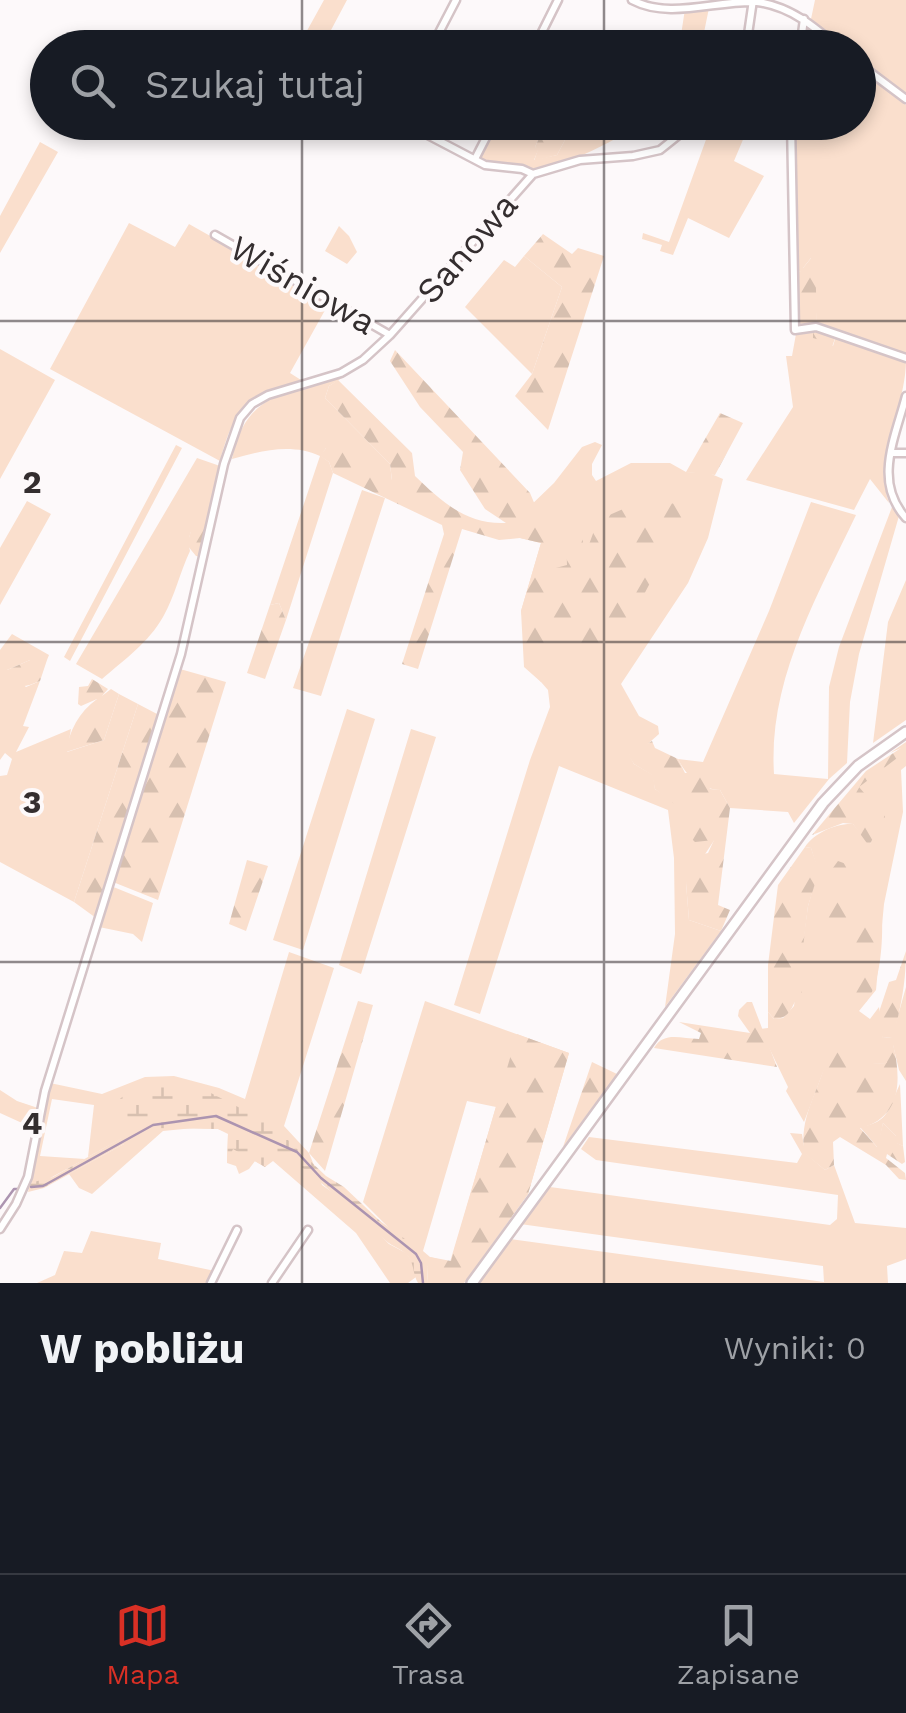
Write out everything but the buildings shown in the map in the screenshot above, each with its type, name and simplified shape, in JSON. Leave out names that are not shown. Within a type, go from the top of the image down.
[{"type":"street","points":[[440,30],[456,0]]},
{"type":"street","points":[[543,30],[558,0]]},
{"type":"street","points":[[632,0],[649,9],[753,1],[804,19],[818,30]]},
{"type":"street","points":[[749,30],[753,1]]},
{"type":"street","points":[[802,30],[804,19]]},
{"type":"street","points":[[876,76],[906,99]]},
{"type":"street","points":[[438,140],[485,165],[533,174]]},
{"type":"street","points":[[475,159],[485,140]]},
{"type":"street","name":"Sanowa","points":[[0,1229],[28,1176],[46,1091],[182,652],[230,437],[240,418],[252,404],[268,395],[354,367],[390,335],[533,174],[598,157],[648,153],[660,150],[672,140]]},
{"type":"street","points":[[791,140],[795,330],[816,327],[906,358]]},
{"type":"street","name":"Wiśniowa","points":[[216,235],[390,335]]},
{"type":"street","points":[[906,396],[890,452],[888,488],[906,518]]},
{"type":"street","points":[[890,452],[906,453]]},
{"type":"street","points":[[472,1283],[830,795],[871,756],[906,732]]},
{"type":"street","points":[[211,1283],[238,1230]]},
{"type":"street","points":[[272,1283],[308,1230]]},
{"type":"green space","points":[[324,0],[347,0],[331,30],[307,30]]},
{"type":"green space","points":[[815,0],[906,0],[906,93],[876,71],[876,30],[825,30],[811,19]]},
{"type":"green space","points":[[709,8],[704,30],[682,30],[685,9]]},
{"type":"green space","points":[[876,81],[906,105],[906,354],[817,323],[811,258],[803,268],[804,273],[798,271],[793,140],[876,140]]},
{"type":"green space","points":[[490,140],[538,140],[534,160],[557,155],[565,140],[612,140],[544,167],[501,167],[479,160]]},
{"type":"green space","points":[[538,140],[565,140],[557,155],[534,161],[538,149],[535,147]]},
{"type":"green space","points":[[706,140],[743,140],[734,161],[764,176],[729,238],[688,218],[673,255],[660,251],[662,245],[642,239],[643,233],[669,242]]},
{"type":"green space","points":[[40,142],[58,152],[0,253],[0,216]]},
{"type":"green space","points":[[129,223],[175,247],[189,224],[329,303],[290,373],[301,380],[268,392],[246,406],[232,427],[220,461],[50,369]]},
{"type":"green space","points":[[339,226],[357,252],[347,264],[325,251]]},
{"type":"green space","points":[[543,234],[572,254],[578,248],[604,256],[548,430],[515,396],[532,374],[562,287],[524,256]]},
{"type":"green space","points":[[524,256],[562,287],[532,374],[465,307],[504,260],[515,267]]},
{"type":"green space","points":[[812,257],[817,323],[838,330],[832,347],[813,338],[813,330],[798,328],[798,271],[803,272]]},
{"type":"green space","points":[[813,330],[833,346],[836,336],[906,360],[887,450],[885,485],[889,503],[870,479],[854,510],[746,480],[793,407],[786,356],[792,356],[796,334]]},
{"type":"green space","points":[[0,349],[55,380],[0,479]]},
{"type":"green space","points":[[395,350],[530,493],[549,538],[552,569],[567,565],[566,534],[582,529],[584,558],[598,520],[639,502],[685,504],[679,537],[603,672],[594,654],[563,649],[547,659],[541,682],[524,667],[521,611],[541,543],[520,538],[499,540],[462,529],[418,669],[402,664],[444,534],[442,525],[333,473],[329,462],[320,456],[326,448],[362,444],[371,454],[363,465],[392,480],[390,464],[325,398],[329,386],[338,380],[412,453],[415,476],[445,503],[479,520],[506,523],[485,509],[460,470],[463,452],[420,407],[390,361]]},
{"type":"green space","points":[[347,375],[329,386],[325,398],[390,464],[392,481],[326,448],[321,456],[329,462],[333,473],[286,620],[279,603],[270,605],[320,456],[287,449],[232,459],[239,436],[259,407],[288,392]]},
{"type":"green space","points":[[720,413],[743,423],[715,475],[686,472]]},
{"type":"green space","points":[[595,442],[602,445],[592,464],[596,481],[631,463],[670,463],[686,472],[709,473],[723,479],[708,538],[688,583],[621,684],[639,716],[658,726],[659,734],[629,755],[634,764],[653,775],[655,789],[679,805],[715,839],[686,883],[689,920],[721,931],[665,1007],[675,934],[674,858],[668,810],[559,766],[480,1014],[454,1005],[550,707],[548,690],[534,674],[521,611],[541,543],[520,538],[527,509],[582,447]]},
{"type":"green space","points":[[176,445],[182,448],[70,661],[64,657]]},
{"type":"green space","points":[[197,458],[220,466],[213,500],[192,530],[190,551],[171,601],[151,635],[102,679],[76,664]]},
{"type":"green space","points":[[362,490],[385,498],[321,696],[293,688]]},
{"type":"green space","points":[[213,499],[201,557],[196,556],[187,545],[193,523],[204,501]]},
{"type":"green space","points":[[27,501],[51,514],[0,605],[0,548]]},
{"type":"green space","points":[[811,502],[856,515],[811,608],[787,672],[774,739],[774,774],[828,779],[829,687],[839,647],[892,507],[899,516],[859,654],[850,702],[847,763],[794,823],[788,812],[730,808],[720,790],[695,780],[678,759],[703,762],[769,611]]},
{"type":"green space","points":[[906,580],[906,720],[873,743],[888,622]]},
{"type":"green space","points":[[279,603],[286,620],[265,679],[247,673],[270,605]]},
{"type":"green space","points":[[12,634],[49,655],[47,660],[30,660],[7,670],[26,687],[40,681],[23,726],[29,727],[16,752],[71,729],[67,752],[104,740],[119,694],[138,704],[74,902],[0,862],[0,776],[7,775],[12,759],[5,753],[0,760],[0,650]]},
{"type":"green space","points":[[30,660],[47,660],[40,681],[23,686],[6,680],[7,670]]},
{"type":"green space","points":[[180,669],[226,682],[158,900],[113,882]]},
{"type":"green space","points":[[92,679],[108,689],[102,696],[111,689],[119,694],[104,740],[66,752],[76,722],[97,699],[78,704],[79,687],[88,686]]},
{"type":"green space","points":[[138,704],[159,715],[96,918],[74,902]]},
{"type":"green space","points":[[347,709],[375,719],[303,950],[273,940]]},
{"type":"green space","points":[[411,729],[436,737],[361,974],[339,965]]},
{"type":"green space","points":[[652,741],[655,748],[678,759],[685,773],[704,772],[710,789],[720,790],[730,808],[718,905],[730,910],[721,931],[689,920],[686,883],[690,857],[708,853],[714,840],[695,842],[686,833],[687,814],[655,789],[652,775],[634,764],[628,755]]},
{"type":"green space","points":[[906,742],[906,766],[901,770],[903,812],[884,904],[876,990],[859,1011],[870,1019],[879,1007],[883,1038],[892,1037],[906,987],[906,1081],[893,1045],[888,1063],[825,1067],[804,1122],[786,1091],[788,1087],[760,1029],[768,1028],[768,1012],[774,1019],[783,1018],[794,1006],[808,906],[818,871],[811,848],[805,847],[820,833],[846,824],[853,824],[870,844],[871,814],[858,787]]},
{"type":"green space","points":[[901,748],[905,752],[859,787],[865,794],[879,793],[885,806],[885,835],[874,836],[869,846],[853,824],[843,823],[812,835],[866,771]]},
{"type":"green space","points":[[805,847],[811,848],[819,871],[808,906],[802,993],[788,1013],[774,1019],[768,1012],[768,965],[778,885]]},
{"type":"green space","points":[[247,860],[268,866],[246,931],[229,924]]},
{"type":"green space","points":[[838,861],[859,874],[854,893],[856,904],[847,919],[833,924],[820,910],[827,876]]},
{"type":"green space","points":[[111,886],[153,903],[142,942],[133,934],[99,927]]},
{"type":"green space","points":[[876,900],[882,915],[881,955],[876,982],[866,1002],[840,985],[848,973],[857,915],[867,914]]},
{"type":"green space","points":[[906,951],[893,1037],[883,1038],[876,1021],[889,982],[896,980]]},
{"type":"green space","points":[[289,952],[334,968],[284,1126],[309,1153],[322,1185],[345,1201],[389,1244],[406,1253],[414,1264],[416,1277],[408,1283],[390,1283],[356,1233],[273,1161],[265,1167],[255,1161],[239,1174],[236,1166],[227,1163],[228,1134],[218,1129],[163,1131],[92,1194],[79,1188],[69,1174],[124,1144],[122,1138],[88,1157],[94,1105],[52,1099],[40,1156],[85,1159],[43,1182],[30,1183],[50,1083],[102,1094],[145,1077],[174,1076],[245,1099]]},
{"type":"green space","points":[[358,1001],[373,1005],[325,1171],[309,1153]]},
{"type":"green space","points":[[425,1001],[569,1053],[528,1194],[464,1283],[427,1283],[428,1267],[363,1202]],"holes":[[[467,1101],[496,1107],[450,1262],[430,1257],[423,1251]]]},
{"type":"green space","points":[[747,1002],[752,1002],[777,1067],[654,1048],[668,1038],[699,1039],[701,1033],[679,1022],[750,1033],[738,1016]]},
{"type":"green space","points":[[517,1034],[569,1053],[528,1194],[464,1283],[439,1283],[430,1257],[451,1261]]},
{"type":"green space","points":[[852,1042],[857,1052],[853,1064],[887,1063],[882,1042],[888,1047],[893,1044],[897,1084],[891,1107],[874,1123],[860,1128],[877,1147],[883,1123],[896,1136],[897,1143],[903,1146],[905,1162],[902,1164],[887,1154],[886,1158],[905,1173],[906,1180],[840,1137],[833,1142],[834,1165],[825,1170],[804,1153],[805,1124],[828,1048]]},
{"type":"green space","points":[[592,1062],[617,1074],[563,1147]]},
{"type":"green space","points":[[159,1083],[184,1084],[207,1091],[271,1124],[326,1176],[423,1252],[428,1267],[427,1283],[418,1283],[406,1254],[288,1157],[270,1158],[265,1167],[233,1149],[227,1163],[228,1133],[218,1129],[153,1128],[44,1188],[28,1192],[30,1183],[53,1177],[123,1137],[126,1132],[110,1109],[132,1091]]},
{"type":"green space","points":[[900,1084],[903,1146],[896,1143],[896,1136],[883,1123],[878,1148],[860,1127],[883,1118]]},
{"type":"green space","points":[[0,1090],[38,1108],[33,1128],[0,1113]]},
{"type":"green space","points":[[790,1133],[802,1134],[805,1153],[825,1170],[834,1165],[855,1223],[906,1228],[906,1259],[887,1266],[888,1283],[478,1283],[510,1239],[824,1282],[823,1266],[520,1224],[550,1187],[830,1225],[837,1219],[838,1195],[596,1160],[581,1149],[589,1137],[797,1163],[802,1154]]},
{"type":"green space","points":[[91,1231],[161,1243],[158,1259],[215,1271],[209,1283],[37,1283],[55,1275],[64,1251],[82,1253]]},
{"type":"waterway","points":[[31,1187],[43,1186],[153,1125],[216,1116],[297,1152],[321,1178],[416,1254],[423,1283]]},
{"type":"waterway","points":[[0,1208],[14,1189],[19,1189]]}]
